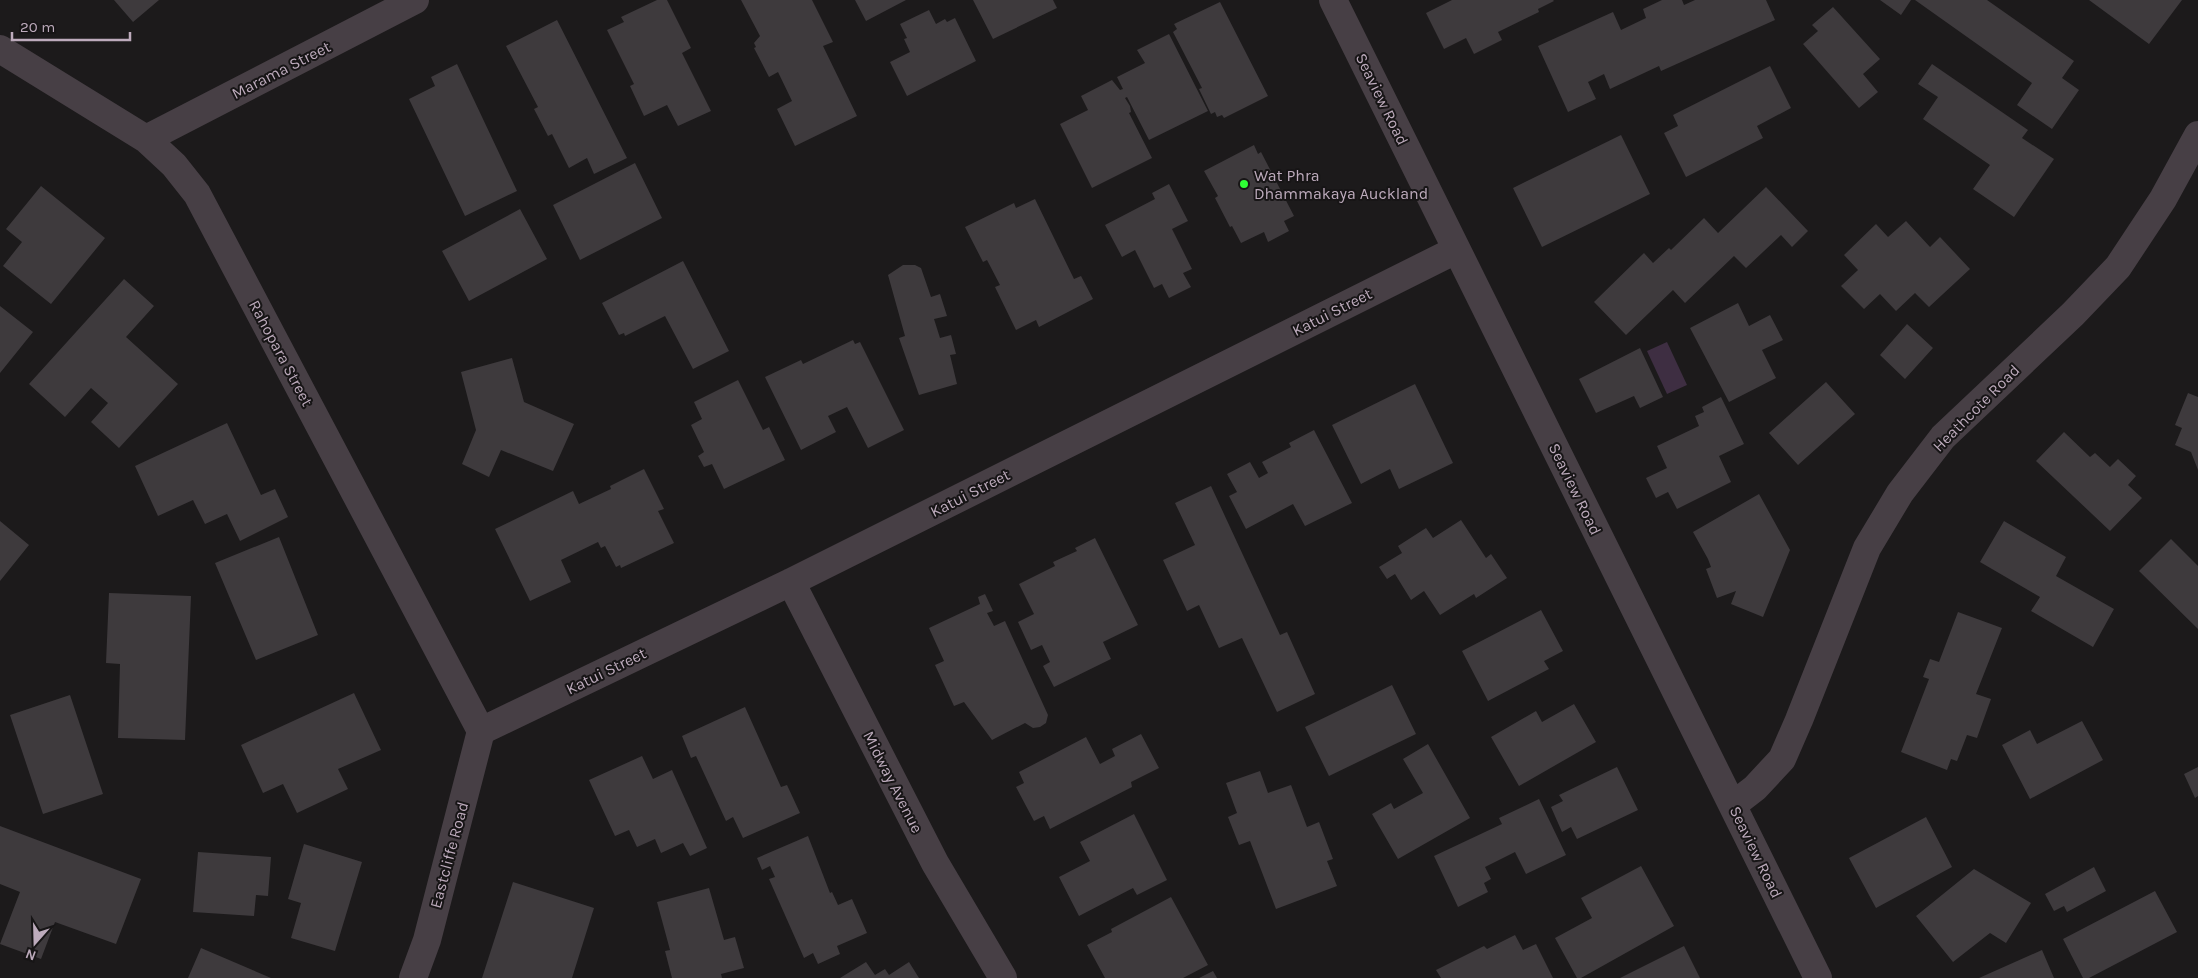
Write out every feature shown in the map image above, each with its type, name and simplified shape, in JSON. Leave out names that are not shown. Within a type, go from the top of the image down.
[{"type":"street","name":"Marama Street","points":[[146,139],[415,0]]},
{"type":"street","name":"Seaview Road","points":[[1333,0],[1818,978]]},
{"type":"street","name":"Rahopara Street","points":[[0,49],[146,139],[174,165],[197,194],[482,731]]},
{"type":"street","name":"Heathcote Road","points":[[1733,805],[1755,788],[1782,759],[1800,720],[1866,548],[1900,492],[1943,437],[2073,314],[2118,267],[2163,199],[2198,135]]},
{"type":"street","name":"Katui Street","points":[[482,731],[791,582],[1456,250]]},
{"type":"street","name":"Midway Avenue","points":[[791,582],[935,863],[1003,978]]},
{"type":"street","name":"Eastcliffe Road","points":[[413,978],[427,940],[482,731]]},
{"type":"shaded area","points":[[1667,342],[1687,385],[1667,394],[1647,351]]},
{"type":"building","points":[[114,0],[159,0],[133,22]]},
{"type":"building","points":[[657,0],[667,0],[691,48],[682,53],[711,111],[678,126],[667,105],[644,116],[630,86],[634,84],[607,30],[624,22],[621,17]]},
{"type":"building","points":[[741,0],[812,0],[833,42],[823,46],[857,116],[795,146],[777,109],[792,101],[778,72],[769,77],[754,48],[756,47],[754,43],[760,36]]},
{"type":"building","points":[[855,0],[906,0],[866,21]]},
{"type":"building","points":[[973,0],[1053,0],[1057,8],[993,39]]},
{"type":"building","points":[[1452,0],[1554,1],[1538,9],[1539,12],[1498,32],[1502,40],[1474,54],[1466,38],[1444,49],[1426,13]]},
{"type":"building","points":[[1662,0],[1682,0],[1684,5],[1695,0],[1766,0],[1775,20],[1661,71],[1659,66],[1610,89],[1604,74],[1588,82],[1596,99],[1568,112],[1538,46],[1613,12],[1621,30],[1646,18],[1643,9]]},
{"type":"building","points":[[1880,0],[1911,0],[1901,15]]},
{"type":"building","points":[[1915,0],[1987,0],[2074,61],[2062,78],[2079,90],[2052,129],[2017,105],[2032,83]]},
{"type":"building","points":[[2089,0],[2182,0],[2149,44]]},
{"type":"building","points":[[1220,2],[1268,96],[1224,118],[1222,115],[1217,117],[1215,112],[1211,114],[1199,89],[1202,88],[1173,32],[1177,29],[1174,24]]},
{"type":"building","points":[[1833,7],[1880,59],[1863,74],[1878,92],[1859,108],[1803,44],[1818,31],[1812,25]]},
{"type":"building","points":[[929,10],[936,24],[945,19],[947,22],[955,18],[976,61],[907,96],[890,62],[910,52],[904,39],[907,38],[900,24]]},
{"type":"building","points":[[557,20],[627,158],[594,174],[587,158],[569,168],[552,134],[548,136],[534,109],[538,107],[506,46]]},
{"type":"building","points":[[1169,34],[1208,111],[1149,140],[1127,97],[1125,98],[1130,106],[1131,112],[1129,113],[1152,158],[1092,188],[1060,124],[1088,110],[1081,96],[1112,80],[1120,90],[1123,89],[1117,77],[1145,63],[1137,50]]},
{"type":"building","points":[[457,64],[517,191],[465,216],[409,99],[435,86],[431,77]]},
{"type":"building","points":[[1932,64],[2028,130],[2022,138],[2054,159],[2014,217],[1973,189],[1990,165],[1923,119],[1938,97],[1918,84]]},
{"type":"building","points":[[1770,66],[1791,108],[1757,126],[1763,138],[1686,177],[1664,133],[1678,126],[1673,115]]},
{"type":"building","points":[[1621,135],[1650,194],[1542,247],[1513,188]]},
{"type":"building","name":"Wat Phra Dhammakaya Auckland","points":[[1254,145],[1258,154],[1261,152],[1294,216],[1284,221],[1289,231],[1268,242],[1264,232],[1241,243],[1232,226],[1230,227],[1215,198],[1218,196],[1204,171]]},
{"type":"building","points":[[635,163],[662,218],[580,260],[553,205]]},
{"type":"building","points":[[1169,184],[1188,221],[1172,229],[1192,269],[1183,273],[1191,287],[1169,298],[1162,284],[1154,288],[1135,250],[1122,257],[1105,225],[1155,199],[1152,193]]},
{"type":"building","points":[[41,186],[105,238],[51,304],[3,266],[22,242],[6,229]]},
{"type":"building","points":[[1766,187],[1808,231],[1792,247],[1781,235],[1746,268],[1734,256],[1685,303],[1673,290],[1626,335],[1594,302],[1644,253],[1653,263],[1669,248],[1671,250],[1704,218],[1718,233]]},
{"type":"building","points":[[1035,199],[1074,279],[1081,276],[1093,299],[1039,327],[1036,320],[1016,330],[995,287],[1000,285],[987,260],[983,262],[965,227],[1014,203],[1016,208]]},
{"type":"building","points":[[520,209],[547,259],[469,301],[442,251]]},
{"type":"building","points":[[1906,221],[1930,247],[1940,237],[1970,269],[1929,307],[1915,293],[1896,311],[1880,294],[1864,309],[1841,286],[1858,270],[1844,255],[1876,224],[1888,237]]},
{"type":"building","points":[[683,261],[729,351],[693,369],[665,316],[625,336],[624,333],[619,335],[602,303]]},
{"type":"building","points":[[903,265],[915,265],[921,268],[931,297],[940,294],[947,316],[934,319],[940,338],[951,335],[956,354],[950,355],[957,384],[919,395],[899,338],[905,336],[888,275]]},
{"type":"building","points":[[124,279],[154,306],[126,337],[178,384],[119,448],[91,422],[108,403],[91,388],[65,417],[29,384]]},
{"type":"building","points":[[1738,303],[1749,326],[1770,315],[1783,340],[1762,350],[1776,378],[1729,402],[1690,328]]},
{"type":"building","points":[[0,306],[33,332],[0,373]]},
{"type":"building","points":[[1907,324],[1933,348],[1905,379],[1880,355]]},
{"type":"building","points":[[853,340],[855,344],[860,342],[904,430],[868,448],[847,407],[828,416],[836,432],[801,450],[765,377],[801,360],[803,364]]},
{"type":"building","points":[[1640,348],[1663,397],[1640,408],[1634,396],[1596,413],[1579,379]]},
{"type":"building","points":[[512,358],[524,402],[574,424],[553,471],[501,450],[489,477],[462,464],[476,430],[461,372]]},
{"type":"building","points":[[738,380],[763,430],[769,427],[785,460],[724,489],[712,464],[704,467],[698,456],[704,452],[691,425],[702,419],[694,402]]},
{"type":"building","points":[[1826,382],[1855,414],[1798,465],[1769,433]]},
{"type":"building","points":[[1415,384],[1453,463],[1399,489],[1390,469],[1361,484],[1332,425]]},
{"type":"building","points":[[2188,393],[2198,397],[2198,470],[2191,452],[2175,445],[2182,428],[2175,425]]},
{"type":"building","points":[[1721,397],[1744,444],[1719,456],[1731,482],[1677,509],[1668,492],[1656,498],[1646,478],[1667,468],[1657,446],[1699,426],[1695,416],[1704,412],[1702,407]]},
{"type":"building","points":[[227,423],[261,495],[275,489],[288,517],[240,541],[227,514],[205,524],[193,500],[158,516],[135,466]]},
{"type":"building","points":[[1314,430],[1352,503],[1305,526],[1293,504],[1246,529],[1229,496],[1237,492],[1227,474],[1250,462],[1259,478],[1268,473],[1262,462],[1291,447],[1289,443]]},
{"type":"building","points":[[2064,432],[2090,457],[2095,453],[2110,467],[2118,459],[2136,476],[2128,485],[2142,498],[2110,531],[2036,461]]},
{"type":"building","points":[[644,469],[664,509],[658,511],[674,543],[621,568],[620,565],[616,567],[605,546],[601,548],[598,542],[561,560],[571,582],[530,601],[495,529],[573,491],[579,504],[611,489],[610,486]]},
{"type":"building","points":[[1211,486],[1280,635],[1287,632],[1315,694],[1277,712],[1242,638],[1219,648],[1199,605],[1187,611],[1163,560],[1195,545],[1175,503]]},
{"type":"building","points":[[1759,494],[1790,550],[1763,617],[1731,604],[1736,591],[1717,598],[1706,569],[1711,567],[1693,532]]},
{"type":"building","points":[[1461,520],[1486,558],[1491,554],[1507,578],[1476,598],[1474,594],[1440,615],[1424,591],[1411,600],[1395,574],[1387,579],[1379,567],[1402,553],[1398,546],[1426,528],[1433,538]]},
{"type":"building","points":[[0,521],[29,545],[0,581]]},
{"type":"building","points":[[2004,521],[2066,557],[2056,576],[2114,609],[2093,647],[2031,611],[2040,597],[1980,562]]},
{"type":"building","points":[[279,537],[318,635],[256,660],[215,563]]},
{"type":"building","points":[[1095,538],[1138,625],[1103,642],[1111,659],[1054,687],[1043,666],[1050,662],[1042,645],[1031,650],[1018,622],[1034,614],[1019,584],[1055,566],[1053,562],[1077,551],[1075,548]]},
{"type":"building","points":[[2171,539],[2198,566],[2198,629],[2139,571]]},
{"type":"building","points":[[109,593],[191,596],[185,740],[118,738],[120,664],[106,663]]},
{"type":"building","points":[[985,594],[993,611],[987,613],[994,626],[1005,621],[1048,715],[1046,723],[1040,727],[1033,728],[1025,723],[992,740],[964,702],[954,706],[935,665],[944,661],[929,628],[980,604],[978,597]]},
{"type":"building","points":[[1541,610],[1563,651],[1544,661],[1549,669],[1488,701],[1462,651]]},
{"type":"building","points":[[1958,612],[2002,628],[1976,694],[1991,699],[1977,738],[1967,735],[1957,761],[1951,759],[1947,770],[1901,752],[1929,679],[1923,677],[1930,659],[1939,662]]},
{"type":"building","points":[[1392,685],[1416,734],[1329,776],[1305,727]]},
{"type":"building","points":[[354,693],[381,750],[338,769],[348,789],[297,813],[283,784],[263,793],[241,745]]},
{"type":"building","points":[[70,695],[103,794],[43,814],[10,715]]},
{"type":"building","points":[[1574,704],[1596,742],[1519,786],[1491,737],[1536,711],[1542,722]]},
{"type":"building","points":[[745,707],[781,787],[787,785],[800,813],[743,838],[733,817],[726,821],[696,756],[691,758],[682,736]]},
{"type":"building","points":[[2082,721],[2103,760],[2030,799],[2002,745],[2030,730],[2037,744]]},
{"type":"building","points":[[1141,734],[1159,768],[1131,782],[1132,787],[1050,829],[1044,816],[1034,821],[1016,787],[1024,783],[1019,772],[1086,737],[1100,764],[1115,756],[1112,749]]},
{"type":"building","points":[[1428,744],[1470,818],[1398,859],[1372,814],[1391,803],[1394,809],[1423,793],[1403,759]]},
{"type":"building","points":[[642,756],[653,779],[672,770],[707,848],[690,856],[683,843],[661,853],[655,839],[637,847],[629,830],[615,836],[589,780]]},
{"type":"building","points":[[1617,767],[1638,810],[1577,839],[1571,827],[1562,832],[1551,807],[1563,801],[1559,795]]},
{"type":"building","points":[[2198,767],[2198,796],[2195,798],[2184,774]]},
{"type":"building","points":[[1260,771],[1268,793],[1291,785],[1307,827],[1319,822],[1333,859],[1327,861],[1337,886],[1276,909],[1250,841],[1239,845],[1228,817],[1237,813],[1226,783]]},
{"type":"building","points":[[1539,799],[1566,855],[1526,874],[1515,852],[1485,867],[1491,879],[1484,883],[1488,892],[1458,907],[1434,856],[1502,824],[1499,818]]},
{"type":"building","points":[[1134,814],[1167,880],[1137,895],[1133,888],[1079,916],[1059,877],[1090,861],[1080,842]]},
{"type":"building","points":[[1926,817],[1952,867],[1876,908],[1849,858]]},
{"type":"building","points":[[0,826],[141,879],[116,944],[55,922],[41,959],[0,944],[20,892],[0,884]]},
{"type":"building","points":[[808,836],[830,893],[832,892],[838,905],[852,899],[867,933],[837,946],[840,954],[818,964],[813,953],[804,958],[769,879],[775,877],[770,866],[762,870],[757,858]]},
{"type":"building","points":[[304,844],[362,862],[335,951],[291,938],[301,903],[288,899]]},
{"type":"building","points":[[198,852],[271,857],[268,896],[256,895],[254,916],[193,912]]},
{"type":"building","points":[[1641,866],[1674,926],[1581,978],[1577,978],[1555,938],[1592,918],[1581,898]]},
{"type":"building","points":[[2094,867],[2106,891],[2067,912],[2064,906],[2054,911],[2045,894]]},
{"type":"building","points":[[1974,869],[2031,903],[2006,943],[1990,933],[1953,962],[1916,916]]},
{"type":"building","points":[[513,882],[594,908],[572,978],[482,978]]},
{"type":"building","points":[[709,888],[724,940],[735,937],[744,968],[721,974],[722,978],[672,978],[665,951],[670,950],[657,902]]},
{"type":"building","points":[[2155,891],[2177,932],[2089,978],[2083,978],[2063,939]]},
{"type":"building","points":[[1171,897],[1208,965],[1183,978],[1105,978],[1087,945],[1112,932],[1111,929]]},
{"type":"building","points":[[1515,935],[1523,950],[1536,944],[1553,978],[1441,978],[1436,970],[1484,946],[1487,949]]},
{"type":"building","points":[[1684,946],[1700,978],[1620,978]]},
{"type":"building","points":[[201,948],[271,978],[188,978]]},
{"type":"building","points":[[2042,950],[2054,978],[1979,978]]},
{"type":"building","points":[[866,962],[875,975],[885,969],[889,975],[909,962],[919,978],[840,978]]},
{"type":"building","points":[[1213,971],[1217,978],[1199,978]]},
{"type":"place","name":"Wat Phra Dhammakaya Auckland","points":[[1244,184]]}]
